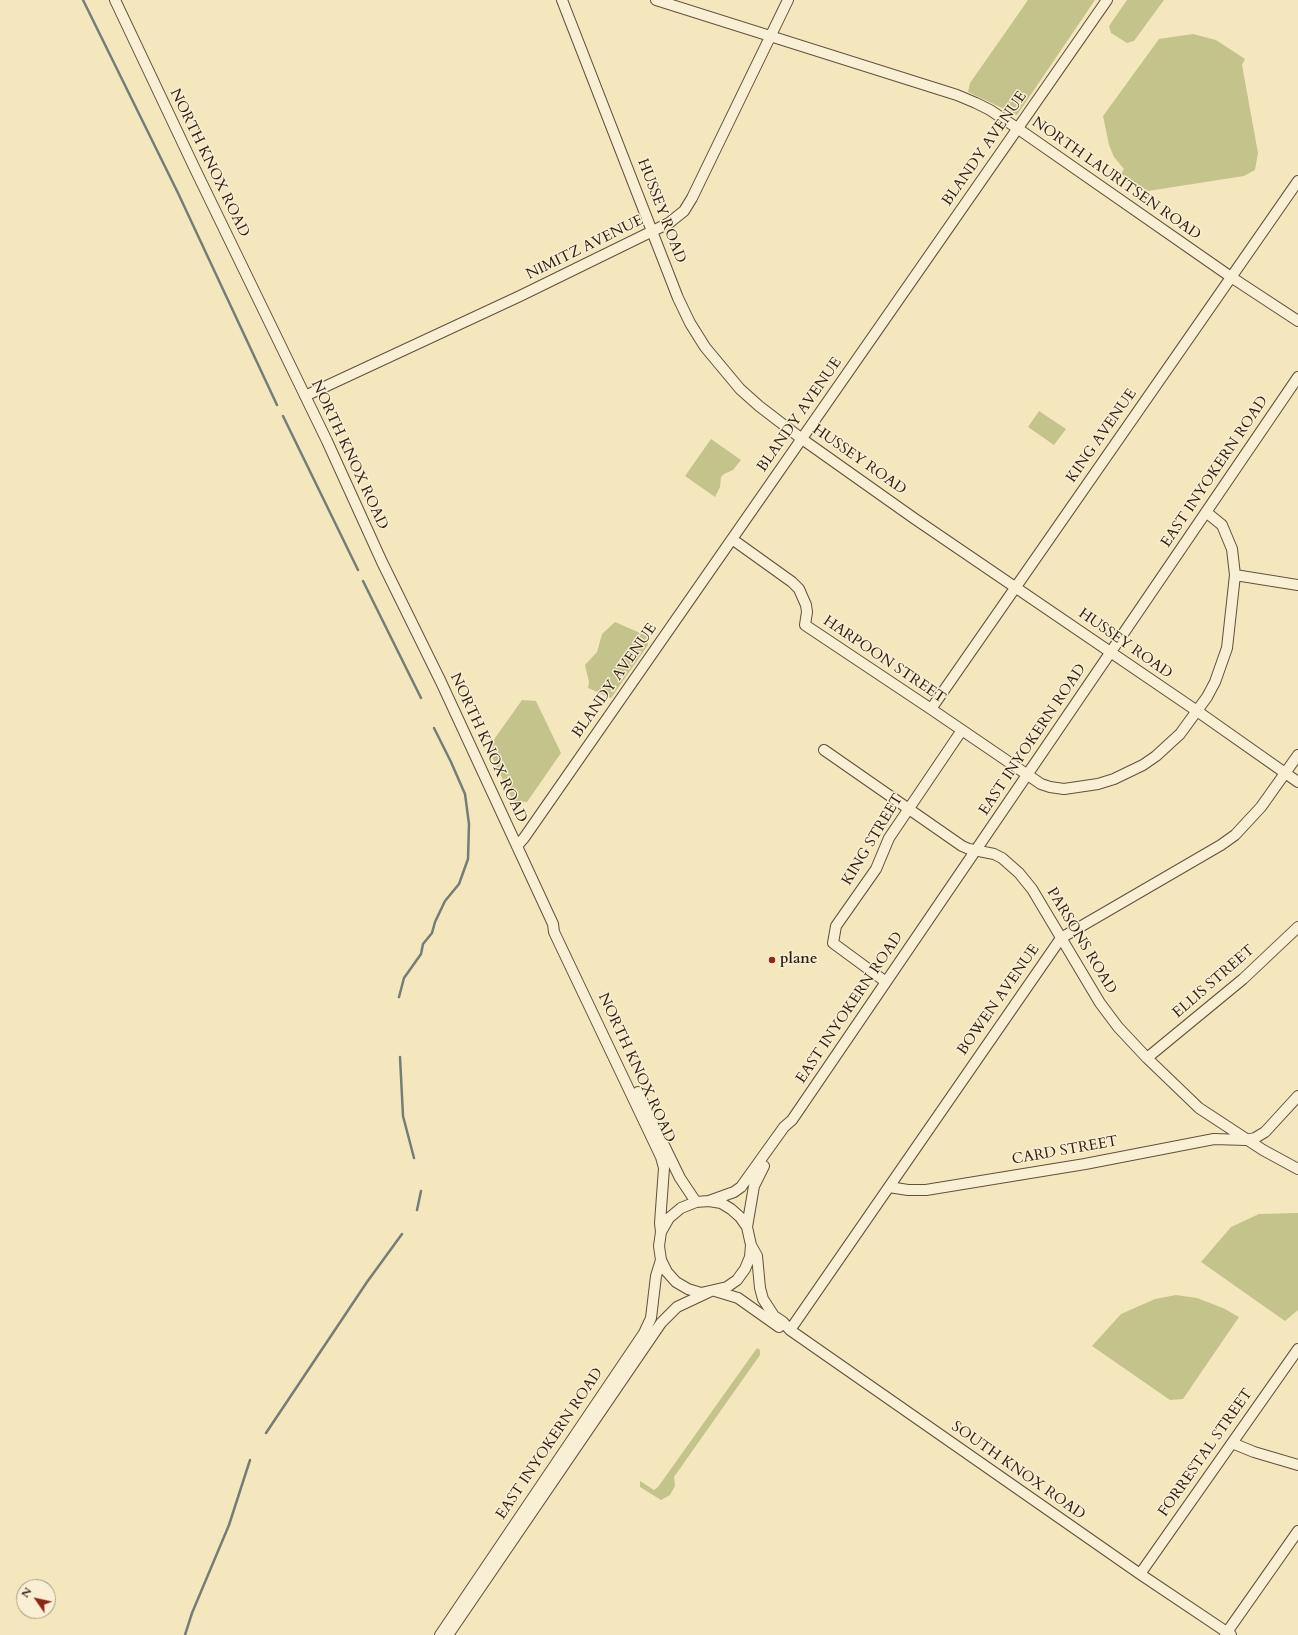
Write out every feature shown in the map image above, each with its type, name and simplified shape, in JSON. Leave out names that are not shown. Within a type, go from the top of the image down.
[{"type":"street","name":"NORTH KNOX ROAD","points":[[115,0],[305,396],[382,562],[450,701],[553,924],[554,932],[661,1157],[664,1168],[660,1223],[662,1232]]},
{"type":"street","name":"HUSSEY ROAD","points":[[562,0],[678,298],[690,323],[705,347],[740,389],[759,406],[802,439],[915,519],[1015,586],[1298,782]]},
{"type":"street","name":"NORTH LAURITSEN ROAD","points":[[656,0],[964,98],[990,110],[1231,277],[1298,321]]},
{"type":"street","name":"NIMITZ AVENUE","points":[[305,396],[514,299],[653,232],[669,223],[684,211],[692,198],[788,0]]},
{"type":"street","name":"BLANDY AVENUE","points":[[517,846],[1107,0]]},
{"type":"street","name":"KING AVENUE","points":[[931,708],[1298,181]]},
{"type":"street","points":[[642,203],[654,219],[669,223]]},
{"type":"street","name":"EAST INYOKERN ROAD","points":[[709,1201],[734,1192],[741,1187],[784,1128],[792,1120],[1298,377]]},
{"type":"street","name":"HARPOON STREET","points":[[732,539],[792,582],[799,589],[806,605],[807,612],[805,625],[931,708],[1041,784],[1064,789],[1098,784],[1114,779],[1138,768],[1156,756],[1180,734],[1207,697],[1215,682],[1227,648],[1235,575],[1232,549],[1222,525],[1206,512]]},
{"type":"street","points":[[1235,575],[1298,585]]},
{"type":"street","name":"KING STREET","points":[[886,982],[833,943],[836,926],[876,869],[889,838],[962,730]]},
{"type":"street","name":"PARSONS ROAD","points":[[824,750],[962,846],[976,851],[994,854],[1002,858],[1019,873],[1032,889],[1100,1003],[1118,1027],[1147,1058],[1199,1108],[1246,1140],[1298,1169]]},
{"type":"street","name":"BOWEN AVENUE","points":[[790,1330],[1061,938],[1221,845],[1235,835],[1261,807],[1298,755]]},
{"type":"street","name":"NORTH KNOX ROAD","points":[[553,924],[560,928],[665,1148],[680,1178],[696,1202]]},
{"type":"street","name":"ELLIS STREET","points":[[1147,1058],[1243,979],[1298,927]]},
{"type":"street","points":[[1246,1140],[1255,1138],[1265,1132],[1298,1096]]},
{"type":"street","name":"EAST INYOKERN ROAD","points":[[747,1227],[755,1182],[762,1169],[789,1130],[792,1120]]},
{"type":"street","name":"CARD STREET","points":[[889,1187],[908,1190],[926,1190],[1085,1164],[1214,1139],[1246,1140]]},
{"type":"street","points":[[709,1201],[721,1203],[740,1217],[747,1227],[751,1245],[750,1257],[745,1270],[737,1280],[727,1287],[701,1293],[688,1290],[676,1282],[667,1272],[661,1260],[659,1246],[662,1232],[669,1218],[681,1208],[696,1202],[709,1201]]},
{"type":"street","name":"SOUTH KNOX ROAD","points":[[751,1245],[757,1256],[760,1288],[763,1299],[774,1316],[783,1322],[790,1330],[1228,1634]]},
{"type":"street","name":"EAST INYOKERN ROAD","points":[[440,1635],[644,1333],[651,1318],[656,1276],[661,1260]]},
{"type":"street","name":"EAST INYOKERN ROAD","points":[[448,1635],[661,1323],[677,1307],[713,1291]]},
{"type":"street","name":"SOUTH KNOX ROAD","points":[[713,1291],[738,1298],[779,1327],[790,1330]]},
{"type":"street","name":"FORRESTAL STREET","points":[[1140,1574],[1298,1349]]},
{"type":"street","points":[[1232,1444],[1298,1465]]},
{"type":"street","points":[[1228,1634],[1298,1531]]},
{"type":"shaded area","points":[[1028,0],[1095,0],[1017,115],[968,92],[970,83]]},
{"type":"shaded area","points":[[1127,0],[1164,0],[1134,41],[1127,43],[1111,33],[1109,26]]},
{"type":"shaded area","points":[[1193,34],[1216,40],[1245,59],[1242,65],[1258,153],[1255,170],[1244,176],[1148,191],[1121,174],[1124,169],[1114,157],[1109,145],[1103,116],[1159,39]]},
{"type":"shaded area","points":[[1039,411],[1066,429],[1054,445],[1028,427]]},
{"type":"shaded area","points":[[711,439],[741,460],[733,470],[721,477],[720,487],[715,497],[685,476]]},
{"type":"shaded area","points":[[615,622],[647,636],[648,645],[611,698],[588,688],[589,682],[585,665],[597,652],[602,634]]},
{"type":"shaded area","points":[[522,700],[536,701],[561,753],[527,802],[513,801],[488,748]]},
{"type":"shaded area","points":[[1298,1213],[1298,1310],[1285,1321],[1201,1262],[1231,1227],[1259,1214]]},
{"type":"shaded area","points":[[1176,1295],[1197,1298],[1223,1308],[1239,1317],[1183,1399],[1170,1400],[1092,1346],[1121,1314],[1155,1299]]},
{"type":"shaded area","points":[[757,1348],[760,1350],[760,1355],[674,1477],[675,1486],[670,1495],[661,1500],[640,1487],[640,1481],[654,1490],[658,1487]]},
{"type":"waterway","points":[[83,0],[178,193],[277,405]]},
{"type":"waterway","points":[[283,416],[358,570]]},
{"type":"waterway","points":[[363,581],[421,698]]},
{"type":"waterway","points":[[399,997],[404,978],[421,954],[423,944],[432,933],[435,922],[445,901],[459,884],[468,859],[469,824],[465,794],[434,728]]},
{"type":"waterway","points":[[400,1057],[403,1116],[414,1158]]},
{"type":"waterway","points":[[417,1210],[421,1191]]},
{"type":"waterway","points":[[266,1433],[367,1282],[402,1234]]},
{"type":"waterway","points":[[185,1635],[192,1613],[229,1525],[250,1460]]},
{"type":"place","name":"plane","points":[[772,960]]}]
